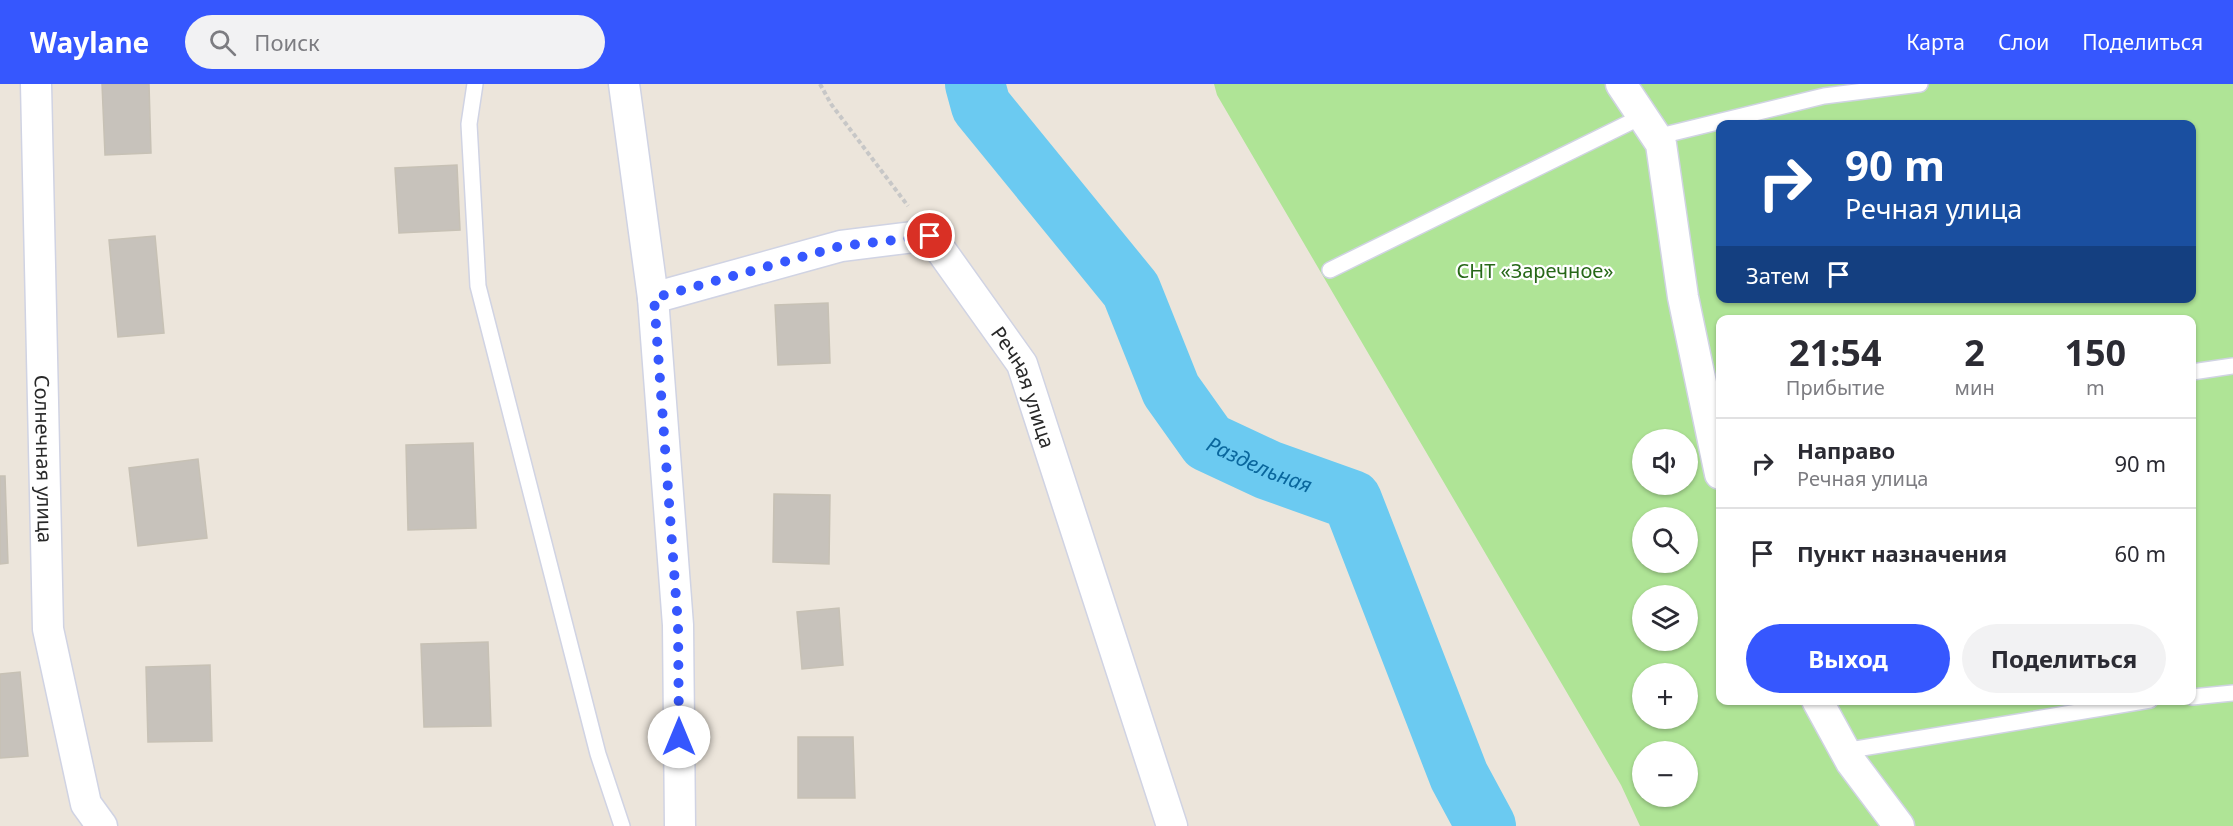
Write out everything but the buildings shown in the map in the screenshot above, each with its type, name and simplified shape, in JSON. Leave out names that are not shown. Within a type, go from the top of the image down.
[{"type":"street","name":"Солнечная улица","points":[[36,84],[48,629],[86,804],[102,826]]},
{"type":"street","points":[[624,84],[654,298],[678,625],[680,826]]},
{"type":"street","points":[[1621,84],[1661,144],[1683,297],[1716,435]]},
{"type":"street","points":[[654,298],[841,246],[930,236]]},
{"type":"street","name":"Речная улица","points":[[930,236],[1022,364],[1172,826]]},
{"type":"street","points":[[1820,705],[1844,751],[1899,826]]},
{"type":"lane","points":[[475,84],[469,124],[478,286],[598,754],[622,826]]},
{"type":"lane","points":[[1330,270],[1650,127],[1824,96],[1920,84]]},
{"type":"lane","points":[[2196,371],[2233,366]]},
{"type":"lane","points":[[2196,697],[2233,693]]},
{"type":"lane","points":[[1844,751],[2120,705]]},
{"type":"path","points":[[820,84],[831,105],[930,236]]},
{"type":"green space","name":"СНТ «Заречное»","points":[[1214,84],[2233,84],[2233,826],[1640,826],[1621,785],[1217,95]]},
{"type":"waterway","name":"Раздельная","points":[[975,84],[981,106],[1131,290],[1171,390],[1208,442],[1268,470],[1352,500],[1459,776],[1486,826]]},
{"type":"route","points":[[679,737],[678,625],[654,298],[841,246],[930,236]]}]
